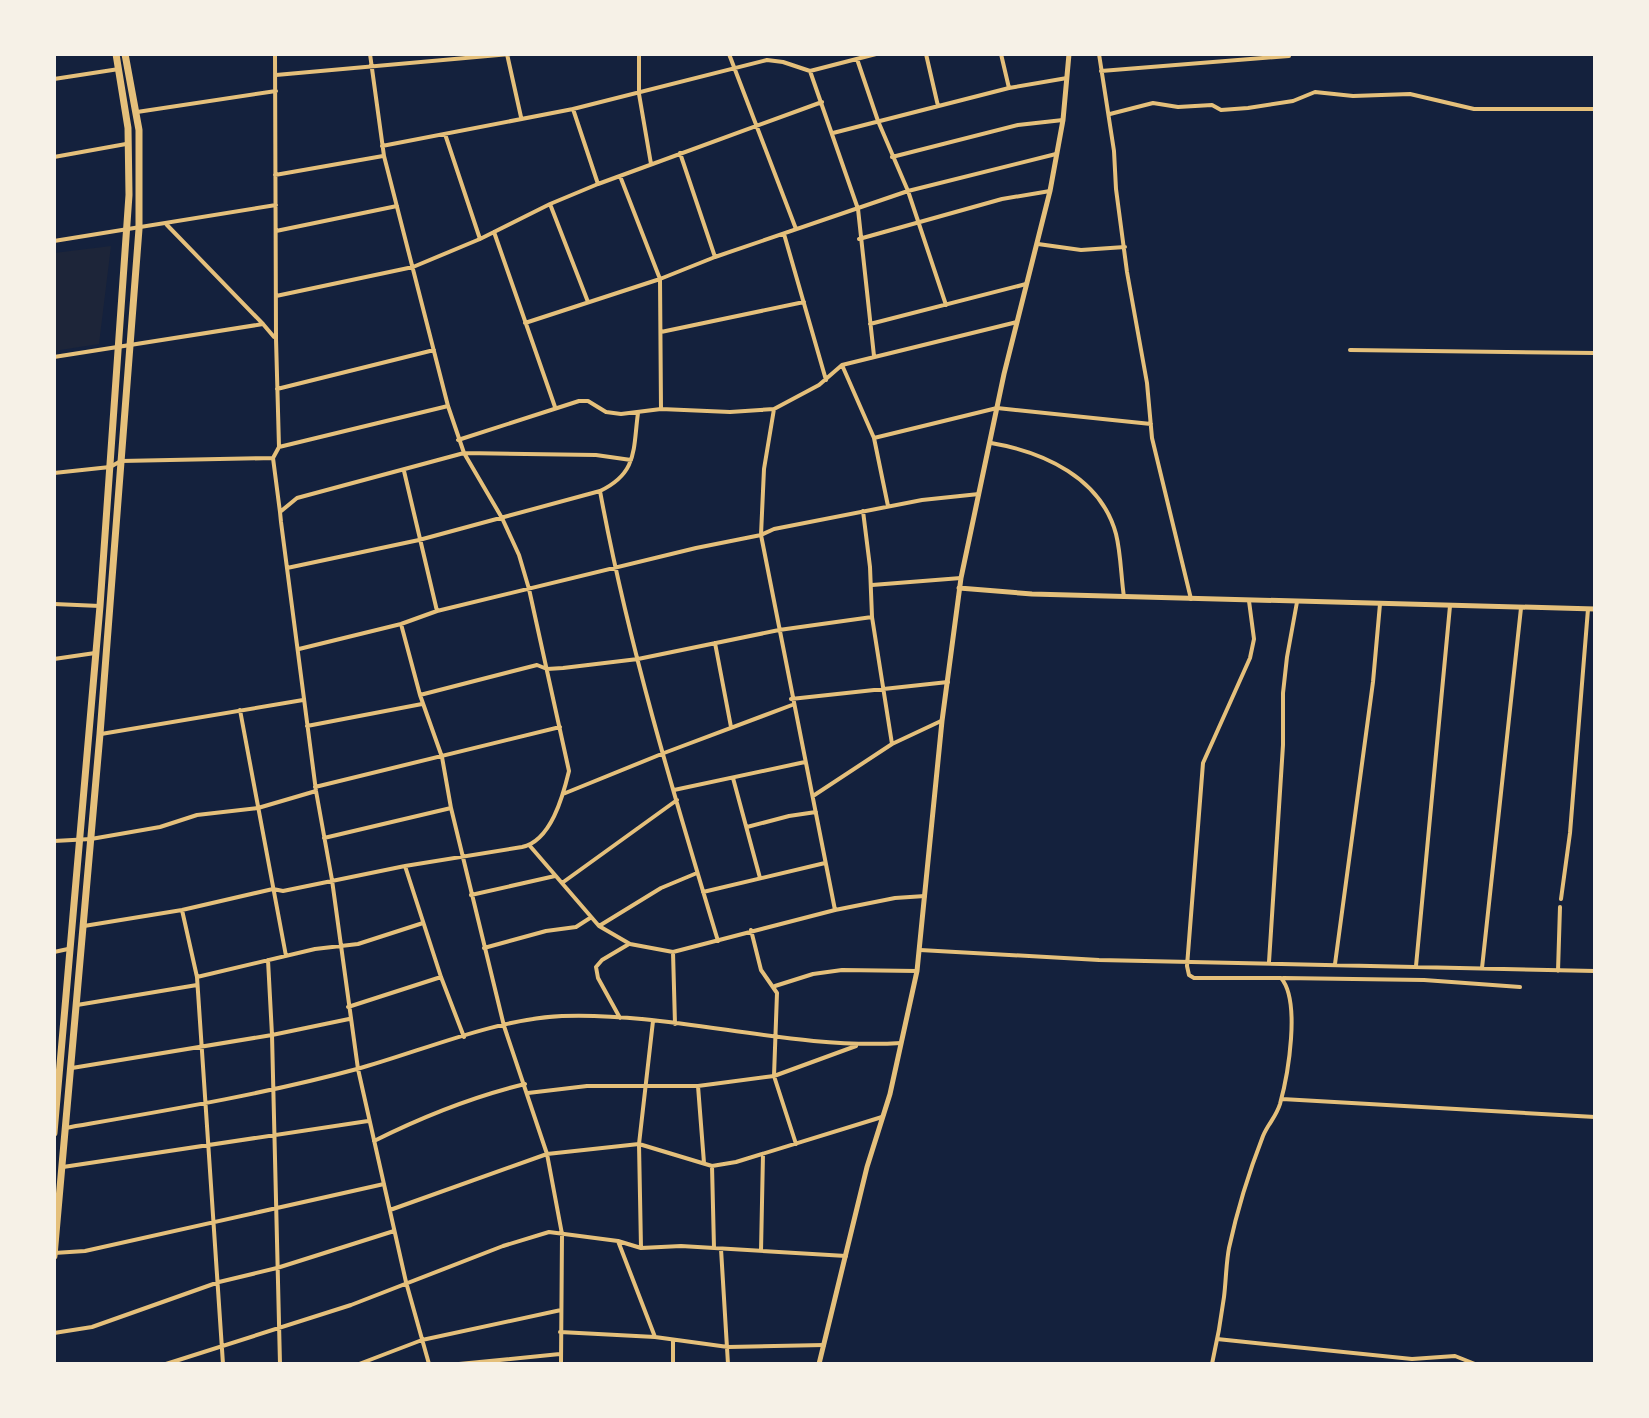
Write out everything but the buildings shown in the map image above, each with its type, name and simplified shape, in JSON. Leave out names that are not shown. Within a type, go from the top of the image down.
[{"type":"highway","points":[[54,1133],[100,606],[126,231],[129,144],[116,54]]},
{"type":"highway","points":[[54,1255],[100,734],[139,229],[137,112],[125,54]]},
{"type":"street","points":[[275,54],[279,447],[273,458],[315,789],[332,880],[349,1019],[368,1121],[429,1364]]},
{"type":"street","points":[[82,926],[182,910],[273,889],[283,891],[405,866],[530,846],[542,837],[563,794],[569,771],[529,589],[519,555],[502,518],[458,440],[384,156],[370,54]]},
{"type":"street","points":[[276,75],[439,57],[508,54],[521,117]]},
{"type":"street","points":[[639,54],[639,94],[651,164]]},
{"type":"street","points":[[729,54],[796,229]]},
{"type":"street","points":[[382,146],[573,109],[776,60],[810,71],[876,54]]},
{"type":"street","points":[[926,54],[938,106]]},
{"type":"street","points":[[1001,54],[1009,88]]},
{"type":"street","points":[[819,1364],[917,971],[942,721],[959,588],[997,408],[1058,154],[1069,54]]},
{"type":"street","points":[[1099,54],[1156,458],[1191,599]]},
{"type":"street","points":[[1101,71],[1289,56]]},
{"type":"street","points":[[860,57],[878,121],[908,191],[946,305]]},
{"type":"street","points":[[54,79],[119,69]]},
{"type":"street","points":[[810,71],[858,209],[874,357]]},
{"type":"street","points":[[833,133],[1009,88],[1067,78]]},
{"type":"street","points":[[137,112],[276,91]]},
{"type":"street","points":[[1109,114],[1150,103],[1178,107],[1212,105],[1221,110],[1248,108],[1293,101],[1315,92],[1353,96],[1410,94],[1474,109],[1595,109]]},
{"type":"street","points":[[276,296],[413,267],[598,184],[822,102]]},
{"type":"street","points":[[573,109],[598,184]]},
{"type":"street","points":[[892,157],[1018,125],[1063,120]]},
{"type":"street","points":[[445,134],[480,239]]},
{"type":"street","points":[[54,157],[129,144]]},
{"type":"street","points":[[680,153],[715,257]]},
{"type":"street","points":[[525,323],[908,191],[1058,154]]},
{"type":"street","points":[[275,175],[384,156]]},
{"type":"street","points":[[620,176],[660,279],[661,409]]},
{"type":"street","points":[[859,239],[1002,199],[1050,191]]},
{"type":"street","points":[[550,204],[588,302]]},
{"type":"street","points":[[54,241],[276,205]]},
{"type":"street","points":[[276,231],[397,206]]},
{"type":"street","points":[[167,224],[276,339]]},
{"type":"street","points":[[494,232],[556,408]]},
{"type":"street","points":[[784,234],[826,380]]},
{"type":"street","points":[[1038,244],[1081,250],[1125,247]]},
{"type":"street","points":[[870,324],[1026,284]]},
{"type":"street","points":[[661,332],[804,302]]},
{"type":"street","points":[[458,440],[586,401],[606,412],[774,409],[826,380],[842,365],[1017,322]]},
{"type":"street","points":[[54,357],[263,324]]},
{"type":"street","points":[[277,389],[434,350]]},
{"type":"street","points":[[1350,350],[1595,353]]},
{"type":"street","points":[[842,365],[874,438],[888,506]]},
{"type":"street","points":[[279,447],[448,406]]},
{"type":"street","points":[[874,438],[997,408],[1151,424]]},
{"type":"street","points":[[774,409],[764,469],[761,535],[835,910]]},
{"type":"street","points":[[287,568],[419,540],[600,491],[623,477],[631,460],[638,413]]},
{"type":"street","points":[[991,443],[1021,448],[1056,464],[1094,493],[1104,506],[1116,537],[1124,597]]},
{"type":"street","points":[[280,512],[297,498],[464,453],[596,455],[631,460]]},
{"type":"street","points":[[54,473],[110,467],[121,461],[273,458]]},
{"type":"street","points":[[404,471],[437,611]]},
{"type":"street","points":[[600,491],[615,569],[653,723],[718,941]]},
{"type":"street","points":[[298,649],[401,624],[437,611],[761,535],[774,529],[888,506],[979,494]]},
{"type":"street","points":[[863,511],[872,585],[872,617],[892,744]]},
{"type":"street","points":[[872,585],[961,578]]},
{"type":"street","points":[[959,588],[1032,594],[1591,609],[1561,899]]},
{"type":"street","points":[[1249,601],[1254,639],[1250,658],[1203,763],[1189,975],[1194,978],[1404,980],[1520,987]]},
{"type":"street","points":[[1269,963],[1283,745],[1283,693],[1297,602]]},
{"type":"street","points":[[54,604],[100,606]]},
{"type":"street","points":[[1335,964],[1373,682],[1380,604]]},
{"type":"street","points":[[1415,967],[1450,606]]},
{"type":"street","points":[[1482,968],[1521,608]]},
{"type":"street","points":[[420,695],[537,665],[547,669],[638,659],[779,630],[872,617]]},
{"type":"street","points":[[401,624],[420,695],[442,757],[462,856],[504,1026],[547,1154],[562,1234],[561,1364]]},
{"type":"street","points":[[714,643],[731,727]]},
{"type":"street","points":[[54,659],[95,653]]},
{"type":"street","points":[[563,794],[792,702],[883,687],[948,682]]},
{"type":"street","points":[[100,734],[303,700]]},
{"type":"street","points":[[307,726],[423,704]]},
{"type":"street","points":[[240,710],[286,956]]},
{"type":"street","points":[[813,796],[892,744],[942,721]]},
{"type":"street","points":[[54,841],[91,839],[160,827],[212,812],[258,808],[315,789],[560,727]]},
{"type":"street","points":[[674,790],[805,762]]},
{"type":"street","points":[[733,778],[760,878]]},
{"type":"street","points":[[562,883],[677,800]]},
{"type":"street","points":[[324,838],[451,808]]},
{"type":"street","points":[[747,827],[816,812]]},
{"type":"street","points":[[530,846],[599,926],[630,944],[673,952],[835,910],[895,898],[925,896]]},
{"type":"street","points":[[703,892],[825,863]]},
{"type":"street","points":[[405,866],[464,1037]]},
{"type":"street","points":[[599,926],[661,888],[697,873]]},
{"type":"street","points":[[471,895],[556,876]]},
{"type":"street","points":[[1558,971],[1560,907]]},
{"type":"street","points":[[182,910],[197,977],[223,1364]]},
{"type":"street","points":[[484,948],[546,931],[576,927],[590,918]]},
{"type":"street","points":[[197,977],[327,947],[341,947],[423,923]]},
{"type":"street","points":[[751,930],[761,970],[775,986],[779,1001],[774,1076],[796,1144]]},
{"type":"street","points":[[620,1018],[598,978],[596,967],[602,960],[630,944]]},
{"type":"street","points":[[54,952],[71,949]]},
{"type":"street","points":[[920,950],[999,956],[1595,971]]},
{"type":"street","points":[[673,952],[675,1024]]},
{"type":"street","points":[[268,960],[280,1364]]},
{"type":"street","points":[[775,986],[813,974],[842,970],[917,971]]},
{"type":"street","points":[[347,1007],[441,977]]},
{"type":"street","points":[[1212,1364],[1229,1250],[1241,1202],[1265,1132],[1275,1119],[1281,1099],[1291,1025],[1291,998],[1281,978]]},
{"type":"street","points":[[76,1005],[197,985]]},
{"type":"street","points":[[65,1128],[272,1089],[358,1069],[504,1026],[564,1016],[653,1021],[858,1046],[901,1043]]},
{"type":"street","points":[[70,1069],[349,1019]]},
{"type":"street","points":[[641,1248],[639,1144],[653,1021]]},
{"type":"street","points":[[54,1025],[64,1024]]},
{"type":"street","points":[[528,1093],[587,1086],[698,1086],[774,1076],[858,1046]]},
{"type":"street","points":[[374,1141],[428,1115],[525,1084]]},
{"type":"street","points":[[698,1086],[704,1163]]},
{"type":"street","points":[[1281,1099],[1595,1117]]},
{"type":"street","points":[[390,1210],[547,1154],[639,1144],[712,1166],[763,1154],[882,1117]]},
{"type":"street","points":[[61,1168],[368,1121]]},
{"type":"street","points":[[761,1251],[763,1154]]},
{"type":"street","points":[[712,1166],[714,1248]]},
{"type":"street","points":[[54,1255],[85,1251],[384,1184]]},
{"type":"street","points":[[54,1333],[92,1327],[219,1282],[277,1268],[394,1231]]},
{"type":"street","points":[[166,1364],[351,1305],[503,1246],[549,1232],[618,1241],[641,1248],[681,1246],[846,1256]]},
{"type":"street","points":[[618,1241],[655,1337]]},
{"type":"street","points":[[721,1249],[728,1364]]},
{"type":"street","points":[[359,1364],[422,1340],[561,1310]]},
{"type":"street","points":[[560,1332],[655,1337],[728,1347],[824,1345]]},
{"type":"street","points":[[1217,1339],[1412,1359],[1455,1356],[1475,1364]]},
{"type":"street","points":[[673,1341],[673,1364]]},
{"type":"street","points":[[459,1364],[560,1354]]},
{"type":"shaded area","points":[[111,246],[99,344],[54,351],[54,253]]}]
